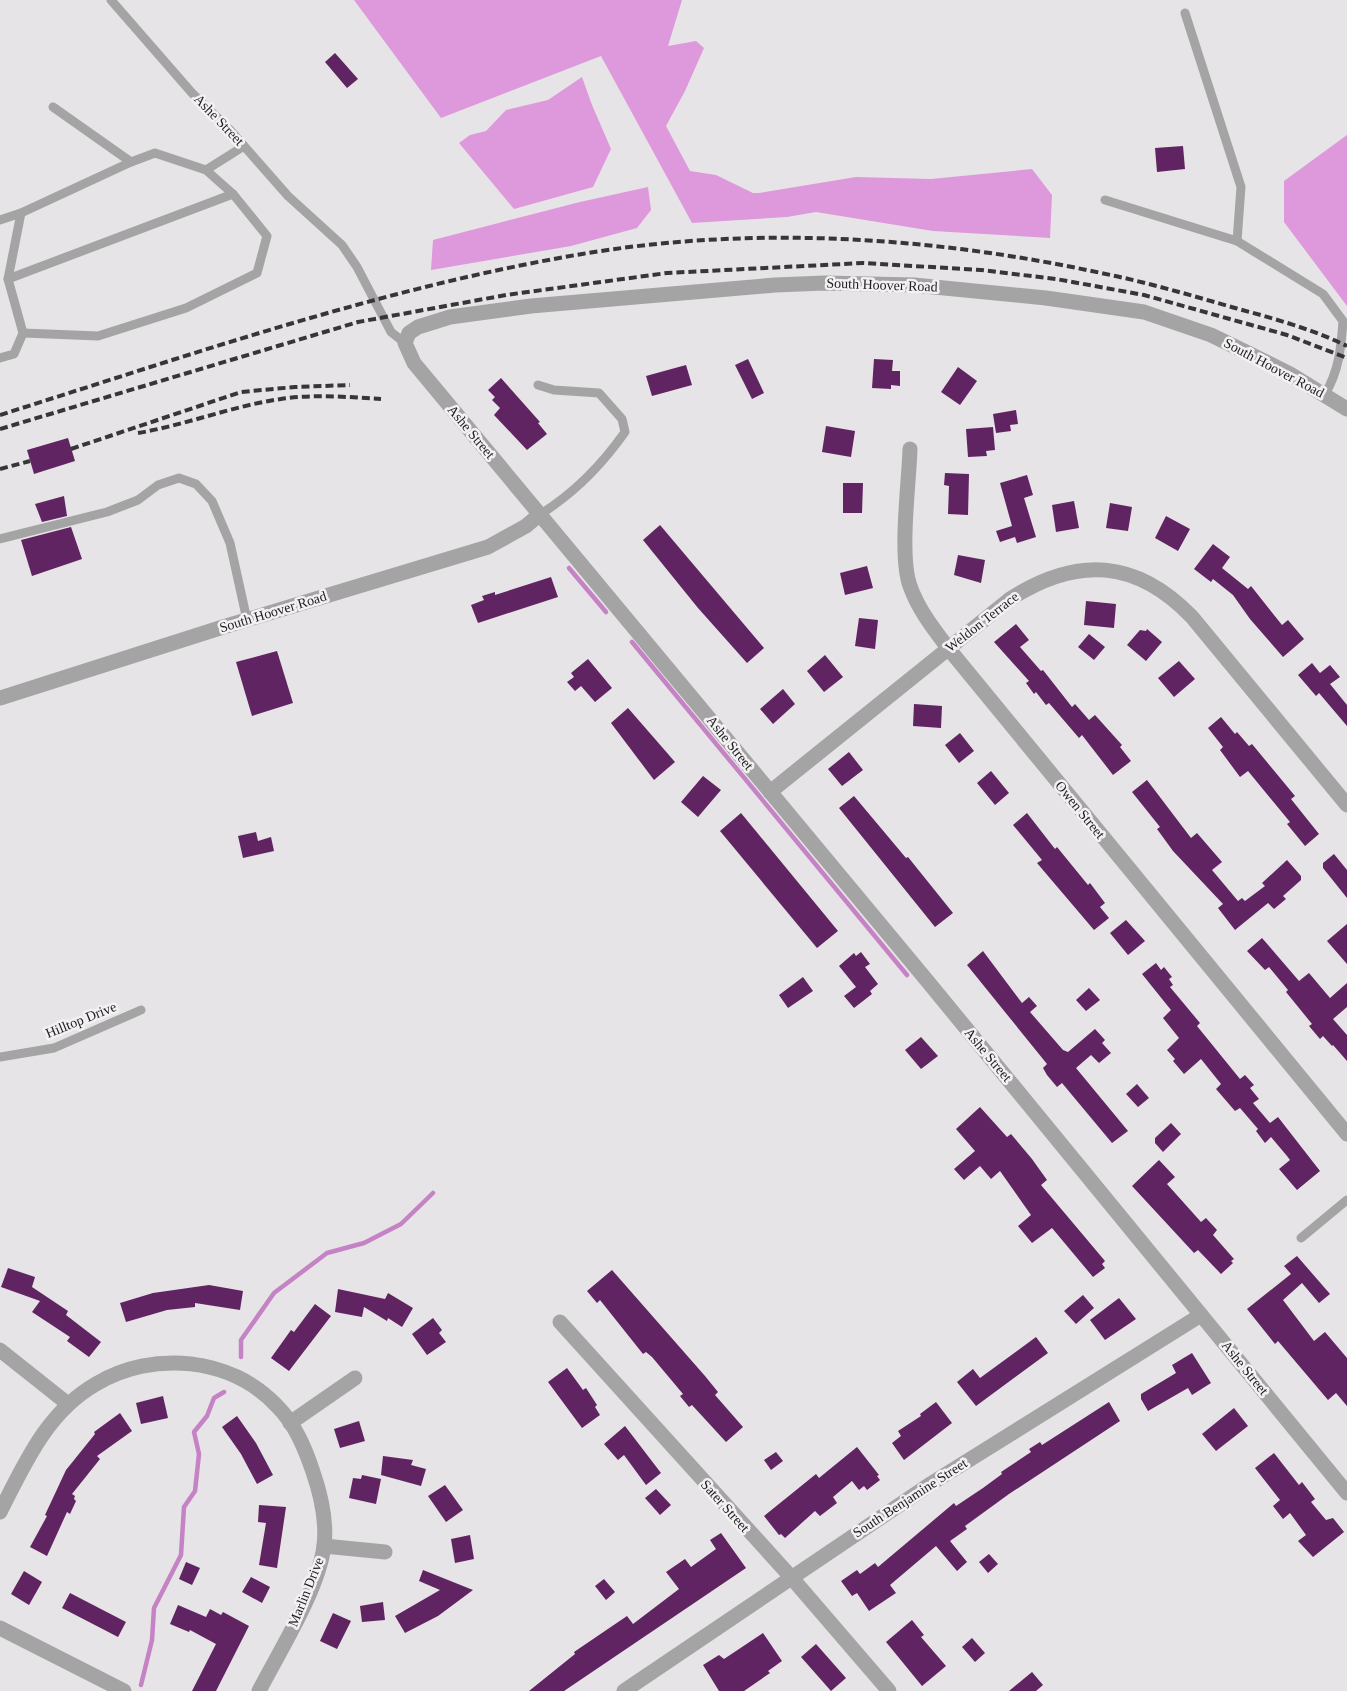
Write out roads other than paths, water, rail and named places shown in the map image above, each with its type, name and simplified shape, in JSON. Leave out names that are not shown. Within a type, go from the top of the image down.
[{"type":"street","name":"South Hoover Road","points":[[405,343],[410,333],[418,327],[442,320],[531,306],[775,285],[825,283],[914,285],[1046,298],[1144,312],[1210,335],[1290,374],[1347,408]]},
{"type":"street","name":"Ashe Street","points":[[405,343],[414,363],[1347,1493]]},
{"type":"street","name":"Owen Street","points":[[910,449],[907,576],[921,610],[948,648],[1347,1134]]},
{"type":"street","name":"South Hoover Road","points":[[0,698],[247,620],[488,547],[520,530],[539,515]]},
{"type":"street","name":"Weldon Terrace","points":[[770,792],[1010,599],[1046,579],[1085,571],[1121,572],[1138,576],[1169,595],[1192,617],[1347,805]]},
{"type":"street","name":"South Benjamine Street","points":[[624,1691],[932,1483],[1201,1315]]},
{"type":"street","name":"Sater Street","points":[[560,1322],[791,1577],[889,1691]]},
{"type":"street","points":[[0,1350],[68,1404]]},
{"type":"street","name":"Marlin Drive","points":[[0,1512],[30,1452],[50,1424],[68,1404],[96,1383],[123,1371],[164,1363],[198,1364],[218,1369],[246,1382],[277,1406],[290,1423],[306,1451],[320,1493],[324,1546],[309,1591],[259,1691]]},
{"type":"street","points":[[290,1423],[355,1378]]},
{"type":"street","points":[[324,1546],[385,1552]]},
{"type":"street","points":[[0,1628],[124,1691]]},
{"type":"lane","name":"Ashe Street","points":[[111,0],[192,93],[244,146],[288,196],[342,245],[362,275],[391,332],[405,343]]},
{"type":"lane","points":[[1185,13],[1241,187],[1237,241]]},
{"type":"lane","points":[[53,107],[131,162]]},
{"type":"lane","points":[[206,170],[244,146]]},
{"type":"lane","points":[[0,220],[21,213],[131,162],[155,153],[206,170],[233,194],[267,236],[257,273],[186,308],[98,336],[22,333]]},
{"type":"lane","points":[[8,279],[233,194]]},
{"type":"lane","points":[[1105,200],[1237,241],[1323,294],[1343,321],[1340,355],[1334,378],[1325,394]]},
{"type":"lane","points":[[0,358],[14,354],[22,333],[8,279],[21,213]]},
{"type":"lane","points":[[538,386],[554,390],[599,393],[622,419],[626,432],[588,479],[559,503],[539,515]]},
{"type":"lane","points":[[0,539],[107,512],[138,500],[158,485],[179,478],[196,484],[212,501],[230,544],[247,620]]},
{"type":"lane","name":"Hilltop Drive","points":[[0,1057],[54,1048],[141,1010]]},
{"type":"lane","points":[[1301,1238],[1347,1200]]},
{"type":"waterway","points":[[569,568],[606,612]]},
{"type":"waterway","points":[[632,642],[907,975]]},
{"type":"waterway","points":[[241,1357],[241,1340],[274,1293],[327,1253],[364,1243],[401,1224],[433,1193]]},
{"type":"waterway","points":[[141,1685],[152,1640],[154,1608],[181,1555],[184,1507],[195,1491],[199,1454],[194,1432],[207,1416],[214,1398],[224,1392]]},
{"type":"railway","points":[[0,415],[285,325],[430,286],[502,269],[576,255],[641,246],[707,240],[773,238],[905,243],[971,250],[1036,260],[1118,277],[1185,294],[1292,324],[1347,346]]},
{"type":"railway","points":[[0,429],[358,322],[506,295],[667,273],[863,263],[981,270],[1056,279],[1144,295],[1287,335],[1347,358]]},
{"type":"railway","points":[[71,449],[241,392],[295,387],[350,385]]},
{"type":"railway","points":[[138,433],[245,406],[293,397],[318,396],[381,399]]},
{"type":"railway","points":[[0,469],[30,461]]}]
